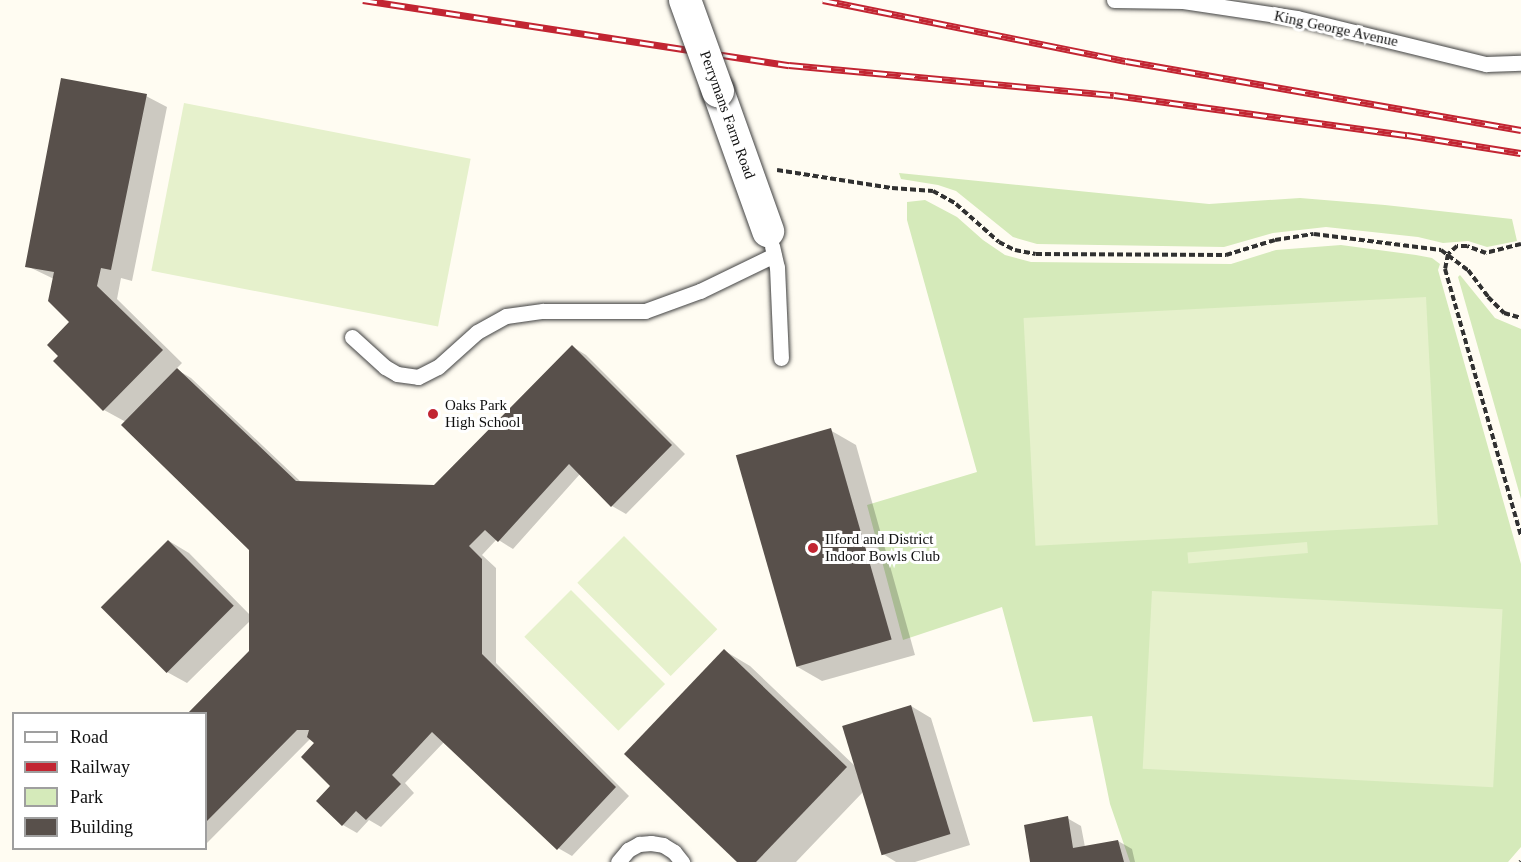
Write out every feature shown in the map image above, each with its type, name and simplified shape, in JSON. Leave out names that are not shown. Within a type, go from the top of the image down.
[{"type":"street","name":"Perrymans Farm Road","points":[[685,0],[747,166],[771,243]]},
{"type":"lane","name":"King George Avenue","points":[[1114,0],[1183,1],[1286,16],[1486,64],[1521,63]]},
{"type":"lane","points":[[352,338],[385,367],[397,374],[418,377],[438,367],[483,328],[507,316],[543,311],[645,311],[689,296],[771,243],[781,358]]},
{"type":"lane","points":[[618,862],[628,850],[639,844],[651,843],[663,845],[674,852],[682,862]]},
{"type":"path","points":[[747,166],[892,188],[933,191],[956,204],[999,242],[1015,250],[1036,254],[1226,255],[1275,240],[1314,234],[1415,245],[1448,254],[1468,270],[1488,297],[1504,313],[1521,318]]},
{"type":"path","points":[[1521,244],[1486,253],[1467,246],[1456,246],[1448,254],[1445,269],[1521,536]]},
{"type":"green space","points":[[184,103],[471,159],[438,327],[151,271]]},
{"type":"green space","points":[[899,173],[1209,204],[1300,198],[1385,205],[1512,219],[1517,241],[1487,247],[1468,241],[1443,243],[1418,237],[1326,227],[1273,233],[1224,247],[1037,244],[1013,237],[956,191],[938,185],[901,179]]},
{"type":"green space","points":[[925,200],[957,217],[983,240],[1005,255],[1031,262],[1231,264],[1276,250],[1341,245],[1432,258],[1440,264],[1438,270],[1521,564],[1521,847],[1508,862],[1130,862],[1110,804],[1092,716],[1033,722],[1002,607],[903,640],[867,505],[977,472],[907,220],[907,202]]},
{"type":"green space","points":[[1460,275],[1495,318],[1521,329],[1521,499],[1458,277]]},
{"type":"green space","points":[[1426,297],[1438,525],[1035,546],[1024,318]]},
{"type":"green space","points":[[624,536],[717,629],[671,676],[577,583]]},
{"type":"green space","points":[[1307,542],[1308,553],[1188,563],[1187,552]]},
{"type":"green space","points":[[571,590],[665,684],[618,731],[524,637]]},
{"type":"green space","points":[[1152,591],[1503,609],[1493,787],[1143,769]]},
{"type":"building","points":[[61,78],[147,94],[111,270],[101,268],[97,286],[163,350],[103,411],[53,361],[58,356],[47,345],[69,322],[48,301],[54,272],[25,267]]},
{"type":"building","name":"Oaks Park High School","points":[[572,345],[672,445],[611,507],[569,464],[498,542],[485,530],[469,546],[482,559],[482,654],[616,787],[557,850],[432,732],[392,775],[401,784],[366,820],[356,811],[342,826],[316,801],[330,786],[301,757],[314,743],[307,737],[309,730],[297,730],[207,821],[207,712],[189,712],[249,651],[249,550],[121,425],[177,368],[296,481],[434,485]]},
{"type":"building","name":"Ilford and District Indoor Bowls Club","points":[[831,428],[892,639],[796,667],[736,455]]},
{"type":"building","points":[[168,540],[234,606],[167,673],[101,607]]},
{"type":"building","points":[[724,649],[847,767],[756,862],[737,862],[624,754]]},
{"type":"building","points":[[911,705],[950,834],[882,855],[842,726]]},
{"type":"building","points":[[1068,816],[1073,848],[1118,840],[1124,862],[1030,862],[1024,825]]},
{"type":"railway","points":[[363,0],[789,65],[1114,95],[1521,153]]},
{"type":"railway","points":[[823,0],[1126,61],[1521,130]]},
{"type":"place","name":"Oaks Park High School","points":[[433,414]]},
{"type":"place","name":"Ilford and District Indoor Bowls Club","points":[[813,548]]}]
